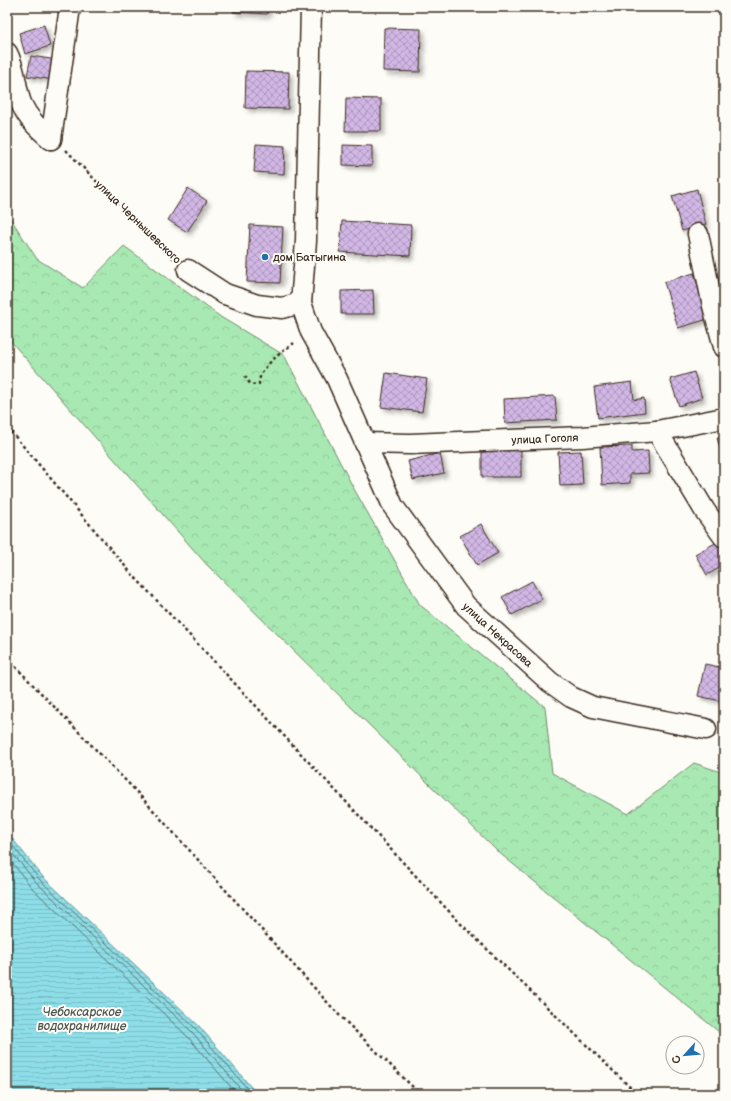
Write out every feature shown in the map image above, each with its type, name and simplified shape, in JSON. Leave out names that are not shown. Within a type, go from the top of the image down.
[{"type":"street","points":[[51,139],[70,7]]},
{"type":"street","points":[[311,7],[306,241],[302,303],[311,332],[337,379],[365,443]]},
{"type":"street","points":[[7,53],[13,66],[21,103],[33,124],[51,139]]},
{"type":"street","points":[[698,234],[713,306],[724,347]]},
{"type":"street","name":"улица Чернышевского","points":[[188,270],[225,294],[257,305],[282,308],[302,303]]},
{"type":"street","name":"улица Гоголя","points":[[365,443],[410,444],[582,438],[657,431],[724,418]]},
{"type":"street","points":[[657,431],[705,511],[724,537]]},
{"type":"street","name":"улица Некрасова","points":[[365,443],[393,506],[466,606],[550,682],[571,697],[593,706],[706,729]]},
{"type":"path","name":"улица Чернышевского","points":[[51,139],[66,150],[169,255],[188,270]]},
{"type":"path","points":[[245,376],[251,385],[259,384],[258,380],[272,360],[299,339]]},
{"type":"path","points":[[7,427],[131,573],[455,918],[637,1094]]},
{"type":"path","points":[[7,658],[133,788],[338,1014],[420,1094]]},
{"type":"green space","points":[[7,213],[37,259],[83,288],[124,246],[222,318],[284,355],[354,489],[420,605],[545,707],[552,773],[628,814],[694,763],[724,773],[724,1036],[497,851],[207,565],[7,337]]},
{"type":"water","name":"Чебоксарское водохранилище","points":[[7,832],[43,877],[199,1026],[257,1094],[7,1094]]},
{"type":"building","points":[[234,7],[268,7],[267,14],[233,12]]},
{"type":"building","points":[[44,25],[50,46],[25,54],[19,33]]},
{"type":"building","points":[[384,28],[421,29],[420,72],[383,71]]},
{"type":"building","points":[[31,56],[57,60],[54,80],[27,76]]},
{"type":"building","points":[[246,71],[289,72],[288,109],[245,108]]},
{"type":"building","points":[[346,98],[381,99],[381,131],[345,131]]},
{"type":"building","points":[[256,144],[285,146],[284,174],[254,172]]},
{"type":"building","points":[[343,145],[372,146],[372,166],[343,165]]},
{"type":"building","points":[[188,188],[207,201],[187,232],[168,220]]},
{"type":"building","points":[[697,189],[706,225],[682,231],[672,196]]},
{"type":"building","points":[[342,221],[411,225],[410,256],[340,252]]},
{"type":"building","name":"дом Батыгина","points":[[250,225],[283,227],[280,283],[247,282]]},
{"type":"building","points":[[694,273],[708,319],[678,328],[664,282]]},
{"type":"building","points":[[373,290],[374,314],[341,314],[341,291]]},
{"type":"building","points":[[694,372],[702,398],[679,406],[670,379]]},
{"type":"building","points":[[386,373],[427,379],[422,412],[381,407]]},
{"type":"building","points":[[632,382],[634,400],[644,398],[645,412],[598,418],[594,387]]},
{"type":"building","points":[[555,396],[557,420],[505,423],[504,399]]},
{"type":"building","points":[[724,436],[724,461],[717,438]]},
{"type":"building","points":[[632,446],[632,452],[648,451],[649,473],[630,474],[630,483],[602,485],[600,447]]},
{"type":"building","points":[[482,450],[521,450],[521,477],[482,477]]},
{"type":"building","points":[[581,451],[583,485],[560,486],[558,452]]},
{"type":"building","points":[[440,453],[444,473],[413,480],[408,461]]},
{"type":"building","points":[[481,524],[498,553],[477,565],[460,536]]},
{"type":"building","points":[[721,540],[724,546],[724,565],[707,575],[695,554]]},
{"type":"building","points":[[532,581],[542,599],[512,615],[502,597]]},
{"type":"building","points":[[705,664],[724,668],[724,687],[721,701],[698,696]]},
{"type":"place","name":"дом Батыгина","points":[[265,257]]}]
